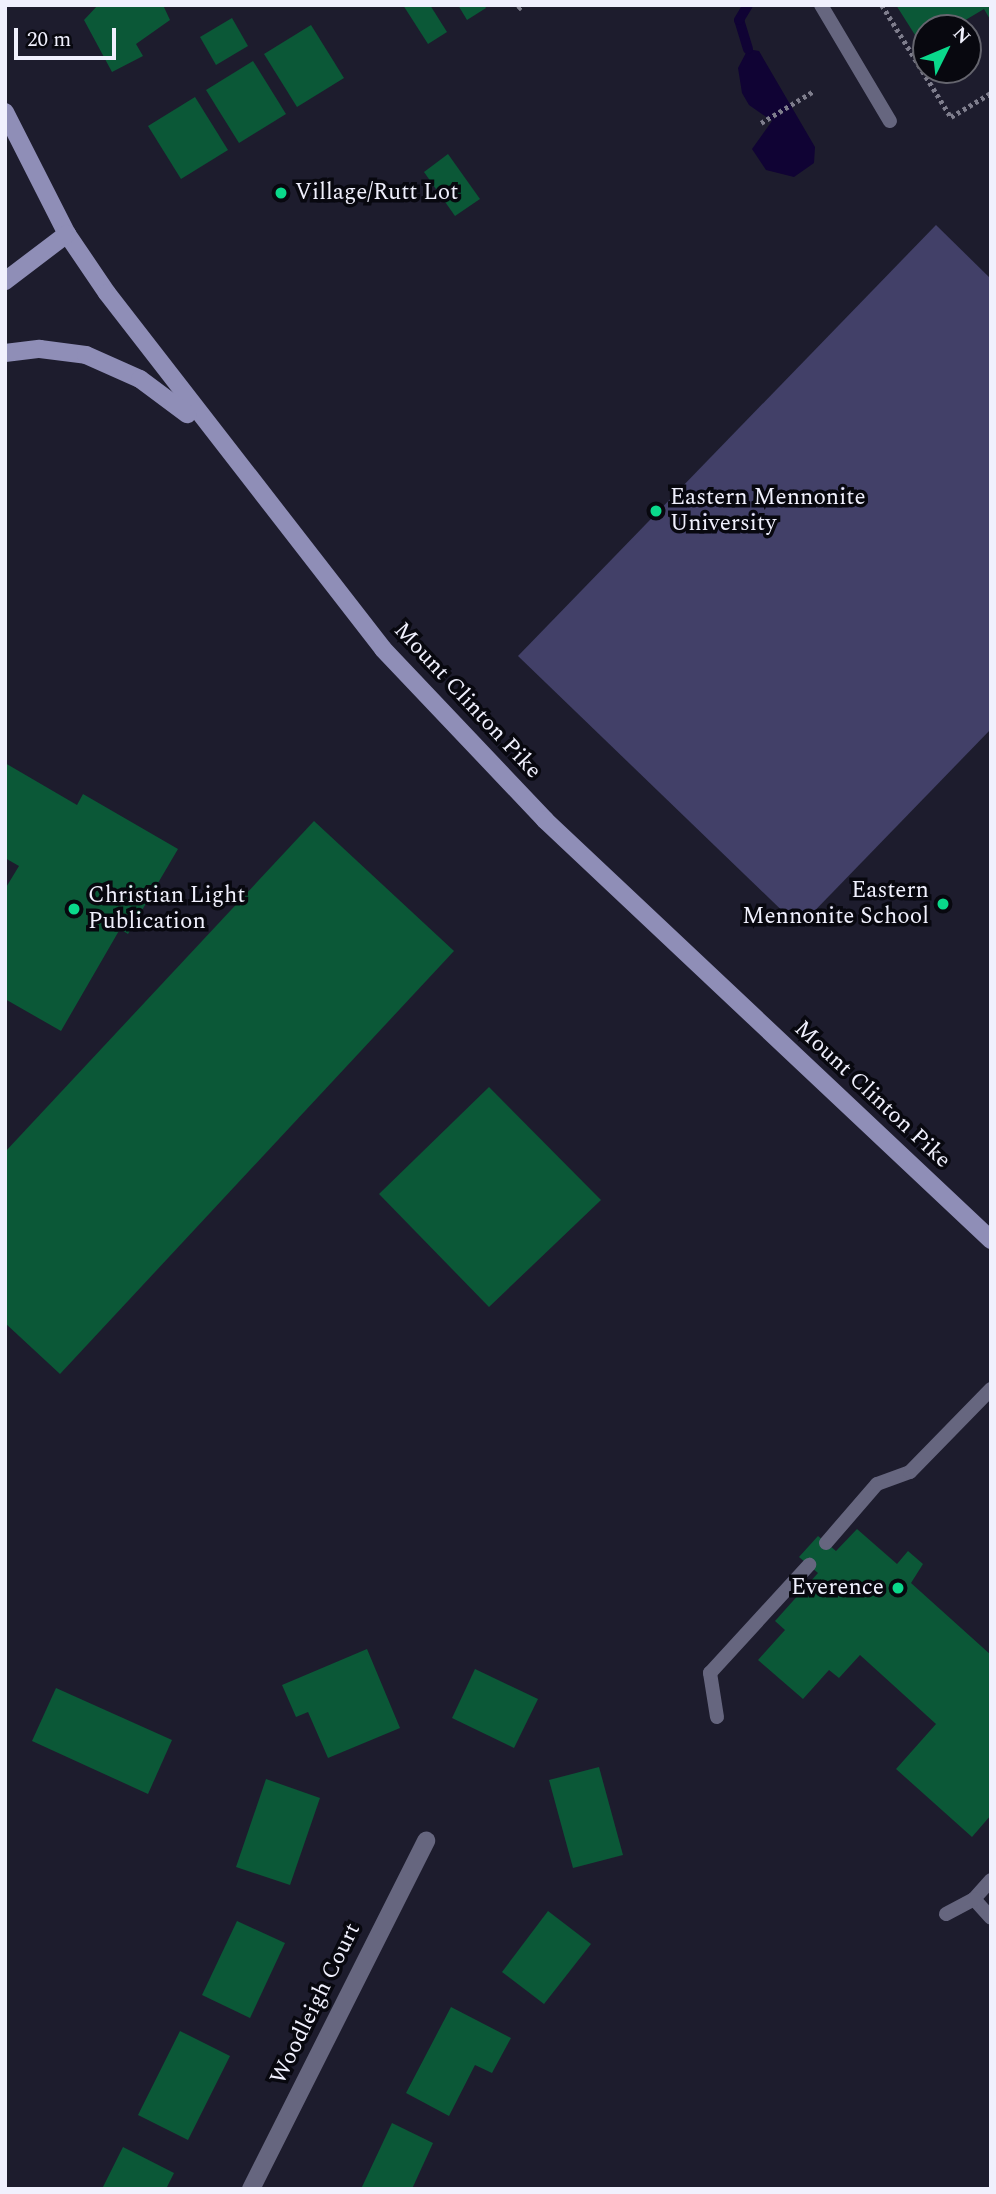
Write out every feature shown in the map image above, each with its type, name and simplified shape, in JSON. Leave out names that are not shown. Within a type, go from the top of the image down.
[{"type":"street","name":"Mount Clinton Pike","points":[[5,112],[67,234],[216,439],[450,724],[991,1240]]},
{"type":"street","points":[[5,281],[67,234]]},
{"type":"street","points":[[5,353],[62,349],[111,363],[168,397],[216,439]]},
{"type":"street","name":"Woodleigh Court","points":[[251,2189],[426,1842]]},
{"type":"lane","points":[[821,5],[890,121]]},
{"type":"lane","points":[[826,1543],[877,1484],[909,1472],[991,1389]]},
{"type":"lane","points":[[718,1717],[710,1673],[808,1565]]},
{"type":"lane","points":[[946,1914],[974,1899],[991,1880]]},
{"type":"lane","points":[[974,1899],[991,1918]]},
{"type":"path","points":[[882,5],[951,117],[991,93]]},
{"type":"path","points":[[761,123],[812,92]]},
{"type":"shaded area","points":[[748,49],[759,51],[815,147],[814,163],[794,177],[766,170],[752,149],[772,121],[749,105],[742,93],[738,68]]},
{"type":"shaded area","points":[[936,225],[991,279],[991,729],[799,927],[518,656]]},
{"type":"building","points":[[98,5],[163,5],[170,20],[136,44],[143,56],[112,72],[84,20]]},
{"type":"building","points":[[403,5],[430,5],[447,32],[428,44]]},
{"type":"building","points":[[458,5],[484,5],[486,8],[467,20]]},
{"type":"building","points":[[896,5],[991,5],[991,21],[984,9],[976,14],[912,14],[912,30]]},
{"type":"building","points":[[232,18],[248,46],[216,65],[200,37]]},
{"type":"building","points":[[311,25],[344,78],[297,107],[264,54]]},
{"type":"building","points":[[253,61],[286,114],[239,143],[206,90]]},
{"type":"building","points":[[195,97],[228,150],[181,179],[148,126]]},
{"type":"building","points":[[448,154],[480,199],[455,216],[424,172]]},
{"type":"building","name":"Christian Light Publication","points":[[5,763],[77,805],[83,794],[178,849],[128,934],[120,929],[61,1031],[5,999],[5,889],[19,866],[5,858]]},
{"type":"building","points":[[314,821],[454,951],[60,1374],[5,1323],[5,1152]]},
{"type":"building","points":[[489,1087],[601,1200],[489,1307],[379,1194]]},
{"type":"building","points":[[857,1529],[897,1564],[908,1551],[923,1564],[911,1583],[991,1655],[991,1815],[972,1837],[896,1769],[936,1724],[860,1655],[839,1678],[829,1670],[803,1699],[758,1660],[785,1630],[775,1621],[818,1573],[799,1557],[818,1536],[836,1551]]},
{"type":"building","points":[[367,1649],[400,1728],[328,1758],[308,1712],[296,1717],[282,1685]]},
{"type":"building","points":[[475,1669],[538,1699],[514,1748],[452,1718]]},
{"type":"building","points":[[56,1688],[172,1740],[148,1794],[32,1741]]},
{"type":"building","points":[[599,1767],[623,1855],[573,1868],[549,1780]]},
{"type":"building","points":[[266,1779],[320,1798],[290,1885],[236,1867]]},
{"type":"building","points":[[548,1911],[591,1944],[544,2004],[502,1972]]},
{"type":"building","points":[[237,1921],[285,1943],[250,2018],[202,1995]]},
{"type":"building","points":[[451,2007],[511,2038],[492,2073],[475,2065],[449,2116],[406,2093]]},
{"type":"building","points":[[180,2031],[230,2056],[188,2140],[138,2115]]},
{"type":"building","points":[[392,2123],[433,2143],[412,2189],[361,2189]]},
{"type":"building","points":[[123,2147],[174,2173],[166,2189],[102,2189]]},
{"type":"waterway","points":[[748,5],[739,20],[748,49]]},
{"type":"place","name":"Village/Rutt Lot","points":[[281,193]]},
{"type":"place","name":"Eastern Mennonite University","points":[[656,511]]},
{"type":"place","name":"Eastern Mennonite School","points":[[943,904]]},
{"type":"place","name":"Christian Light Publication","points":[[74,909]]},
{"type":"place","name":"Everence","points":[[898,1588]]}]
